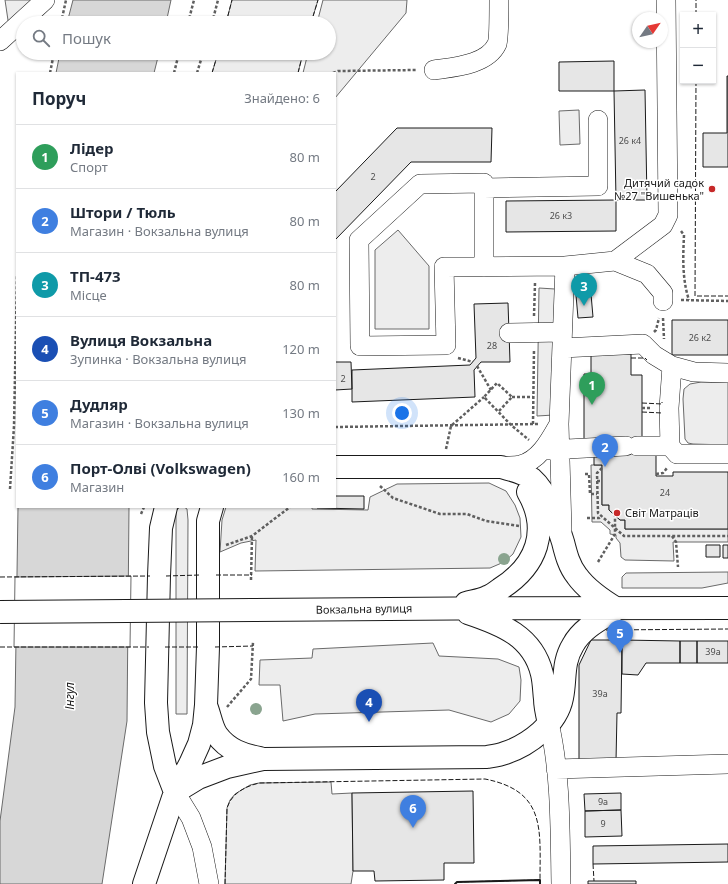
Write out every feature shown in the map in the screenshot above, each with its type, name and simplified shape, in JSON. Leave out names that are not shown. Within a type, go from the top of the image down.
[{"type":"main road","points":[[175,792],[198,778],[226,767],[263,759],[487,757],[505,754],[528,742],[549,723],[556,714],[562,698],[567,657],[573,644],[591,625],[617,609],[592,593],[576,576],[567,558],[555,518],[539,489],[531,479],[518,472],[501,467],[336,467]]},
{"type":"main road","points":[[452,608],[487,597],[519,576],[529,564],[535,549],[538,533],[532,522],[533,502],[525,488],[514,476],[501,467]]},
{"type":"main road","points":[[159,508],[161,528],[156,703],[158,732],[165,766],[175,792]]},
{"type":"main road","points":[[212,508],[208,521],[208,647],[216,706],[216,734],[234,751],[263,759]]},
{"type":"main road","points":[[452,608],[488,619],[503,626],[526,642],[538,662],[542,674],[549,723]]},
{"type":"main road","name":"Вокзальна вулиця","points":[[0,612],[452,608],[728,608]]},
{"type":"main road","points":[[144,884],[175,792],[199,744],[204,725],[216,706]]},
{"type":"street","points":[[28,16],[45,0]]},
{"type":"street","points":[[434,70],[460,67],[485,59],[498,43],[499,0]]},
{"type":"street","points":[[615,261],[662,225],[668,215],[666,0]]},
{"type":"street","points":[[0,42],[16,27]]},
{"type":"street","points":[[484,188],[598,186],[598,120]]},
{"type":"street","points":[[484,266],[484,183],[420,184],[359,240],[360,346],[446,345],[444,267],[565,266],[615,261],[647,274],[663,293],[663,301]]},
{"type":"street","points":[[563,543],[550,450],[550,439],[559,424],[565,266]]},
{"type":"street","points":[[509,333],[562,340],[643,344],[654,355],[672,366],[694,372],[728,373]]},
{"type":"street","points":[[672,366],[670,446],[677,454],[728,454]]},
{"type":"street","points":[[501,467],[520,465],[550,450],[632,446],[670,446]]},
{"type":"street","points":[[532,522],[539,489],[550,450]]},
{"type":"street","points":[[549,723],[554,745],[556,769],[561,884]]},
{"type":"street","points":[[556,769],[728,764]]},
{"type":"street","points":[[175,792],[191,818],[202,848],[209,884]]},
{"type":"path","points":[[63,16],[66,0]]},
{"type":"path","points":[[190,16],[194,0]]},
{"type":"path","points":[[214,16],[218,0]]},
{"type":"path","points":[[50,72],[53,60]]},
{"type":"path","points":[[174,72],[177,60]]},
{"type":"path","points":[[197,72],[201,60]]},
{"type":"path","points":[[336,72],[434,70]]},
{"type":"path","points":[[668,215],[684,235],[683,257],[685,288],[689,300]]},
{"type":"path","points":[[663,301],[664,349],[672,366]]},
{"type":"path","points":[[10,489],[14,426],[16,326]]},
{"type":"path","points":[[477,366],[490,390]]},
{"type":"path","points":[[446,451],[451,426],[484,397],[497,383],[512,397],[533,397]]},
{"type":"path","points":[[484,397],[512,425],[550,450]]},
{"type":"path","points":[[499,411],[512,397]]},
{"type":"path","points":[[336,427],[559,424]]},
{"type":"path","points":[[602,468],[596,473],[598,513],[624,536],[728,536]]},
{"type":"path","points":[[585,474],[589,474],[590,494],[597,494]]},
{"type":"path","points":[[597,481],[602,481]]},
{"type":"path","points":[[380,486],[393,498],[440,514],[468,514],[486,521],[532,522]]},
{"type":"path","points":[[140,514],[159,508]]},
{"type":"path","points":[[224,546],[252,536],[289,508]]},
{"type":"path","points":[[598,562],[614,534],[615,515]]},
{"type":"path","points":[[587,518],[599,518],[601,516]]},
{"type":"path","points":[[252,536],[252,580]]},
{"type":"path","points":[[672,536],[676,542],[678,567]]},
{"type":"path","points":[[216,706],[251,678],[254,642]]},
{"type":"shaded area","points":[[5,0],[38,0],[21,16],[16,16],[16,20],[9,27]]},
{"type":"shaded area","points":[[232,0],[318,0],[313,16],[228,16]]},
{"type":"shaded area","points":[[323,0],[407,0],[406,13],[336,97],[336,72],[303,72],[306,60],[336,60],[336,16],[319,16]]},
{"type":"shaded area","points":[[216,60],[301,60],[298,72],[212,72]]},
{"type":"shaded area","points":[[579,110],[580,144],[560,145],[559,111]]},
{"type":"shaded area","points":[[398,230],[429,266],[429,329],[375,329],[375,250]]},
{"type":"shaded area","points":[[539,288],[555,289],[554,415],[537,416]]},
{"type":"shaded area","points":[[701,382],[728,382],[728,445],[693,444],[688,443],[685,439],[684,389],[690,384]]},
{"type":"shaded area","points":[[591,465],[602,465],[602,505],[609,505],[609,510],[620,520],[625,520],[625,529],[728,529],[728,542],[673,542],[674,561],[625,560],[621,557],[620,543],[616,538],[616,535],[610,534],[610,530],[601,522],[592,522]]},
{"type":"shaded area","points":[[489,483],[506,491],[515,505],[520,518],[521,537],[513,554],[504,562],[490,568],[255,571],[256,540],[241,543],[220,552],[222,520],[226,508],[312,508],[368,510],[370,497],[397,484]]},
{"type":"shaded area","points":[[179,508],[187,509],[188,520],[187,714],[176,714],[176,511]]},
{"type":"shaded area","points":[[728,572],[728,583],[702,588],[622,588],[622,577],[626,573]]},
{"type":"shaded area","points":[[433,643],[439,656],[498,659],[519,667],[521,680],[520,701],[509,714],[491,722],[449,710],[315,714],[283,721],[280,685],[259,685],[260,660],[312,658],[313,649]]},
{"type":"shaded area","points":[[331,782],[332,794],[352,793],[353,871],[351,884],[225,884],[227,808],[230,800],[235,794],[250,785],[259,783]]},
{"type":"water","points":[[73,0],[171,0],[168,16],[69,16]]},
{"type":"water","points":[[59,60],[157,60],[154,72],[56,72]]},
{"type":"water","name":"Інгул","points":[[18,508],[129,508],[127,721],[102,884],[0,884],[0,821],[15,707]]},
{"type":"pier","points":[[131,576],[130,647],[14,647],[15,577]]},
{"type":"building","points":[[614,61],[614,91],[559,91],[559,62]]},
{"type":"building","points":[[727,76],[728,167],[703,167],[703,133],[727,133]]},
{"type":"building","points":[[645,90],[647,200],[616,200],[614,91]]},
{"type":"building","points":[[397,128],[492,128],[491,162],[411,162],[336,239],[336,191]]},
{"type":"building","points":[[616,200],[616,231],[506,232],[506,201]]},
{"type":"building","points":[[591,294],[593,317],[578,318],[576,295]]},
{"type":"building","points":[[508,303],[510,362],[481,362],[474,370],[475,397],[352,402],[352,370],[470,365],[476,358],[474,304]]},
{"type":"building","points":[[672,320],[728,320],[728,355],[672,355]]},
{"type":"building","points":[[591,354],[631,354],[631,375],[642,375],[642,439],[584,439],[584,374],[591,374]]},
{"type":"building","points":[[336,362],[351,362],[352,389],[336,390]]},
{"type":"building","points":[[594,452],[656,452],[656,476],[673,476],[673,472],[728,472],[728,529],[625,529],[625,520],[620,520],[609,510],[609,505],[602,505],[602,465],[594,465]]},
{"type":"building","points":[[336,496],[364,496],[364,509],[317,508],[336,508]]},
{"type":"building","points":[[706,545],[720,545],[720,557],[706,557]]},
{"type":"building","points":[[723,545],[728,545],[728,558],[723,558]]},
{"type":"building","points":[[591,640],[622,640],[621,713],[617,713],[616,761],[579,760],[579,665]]},
{"type":"building","points":[[622,640],[680,641],[680,663],[646,663],[638,675],[622,674]]},
{"type":"building","points":[[680,641],[697,641],[697,663],[680,663]]},
{"type":"building","points":[[697,641],[728,641],[728,663],[697,663]]},
{"type":"building","points":[[473,791],[474,863],[444,863],[444,880],[375,881],[374,871],[353,871],[352,793]]},
{"type":"building","points":[[621,793],[621,810],[585,811],[584,794]]},
{"type":"building","points":[[621,810],[622,836],[585,837],[585,811]]},
{"type":"building","points":[[728,844],[728,862],[593,864],[593,846]]},
{"type":"building","points":[[588,881],[636,881],[636,884],[588,884]]},
{"type":"fence","points":[[228,16],[232,0]]},
{"type":"fence","points":[[313,16],[318,0]]},
{"type":"fence","points":[[696,0],[696,12]]},
{"type":"fence","points":[[212,72],[216,60]]},
{"type":"fence","points":[[298,72],[301,60]]},
{"type":"fence","points":[[696,84],[695,296],[728,296]]},
{"type":"fence","points":[[631,358],[645,358],[647,360]]},
{"type":"fence","points":[[642,403],[662,404],[662,402]]},
{"type":"fence","points":[[642,412],[662,413]]},
{"type":"fence","points":[[166,576],[200,575]]},
{"type":"fence","points":[[216,575],[252,575]]},
{"type":"fence","points":[[0,577],[150,576]]},
{"type":"fence","points":[[606,630],[728,629]]},
{"type":"fence","points":[[215,647],[253,646]]},
{"type":"fence","points":[[0,647],[149,647]]},
{"type":"fence","points":[[165,647],[199,647]]},
{"type":"fence","points":[[225,884],[227,808],[232,798],[239,791],[259,783],[485,779],[505,785],[519,793],[529,803],[535,815],[539,829],[540,880],[457,882],[455,884]]},
{"type":"fence","points":[[593,864],[594,881]]},
{"type":"wall","points":[[455,884],[457,882],[540,880],[540,884]]},
{"type":"place","name":"Дитячий садок №27 \"Вишенька\"","points":[[712,189]]},
{"type":"place","name":"ТП-473","points":[[584,306]]},
{"type":"place","name":"Лідер","points":[[592,405]]},
{"type":"place","name":"Штори / Тюль","points":[[605,467]]},
{"type":"place","name":"Світ Матраців","points":[[617,513]]},
{"type":"place","name":"Дудляр","points":[[620,653]]},
{"type":"place","name":"Вулиця Вокзальна","points":[[369,722]]},
{"type":"place","name":"Порт-Олві (Volkswagen)","points":[[413,828]]}]
